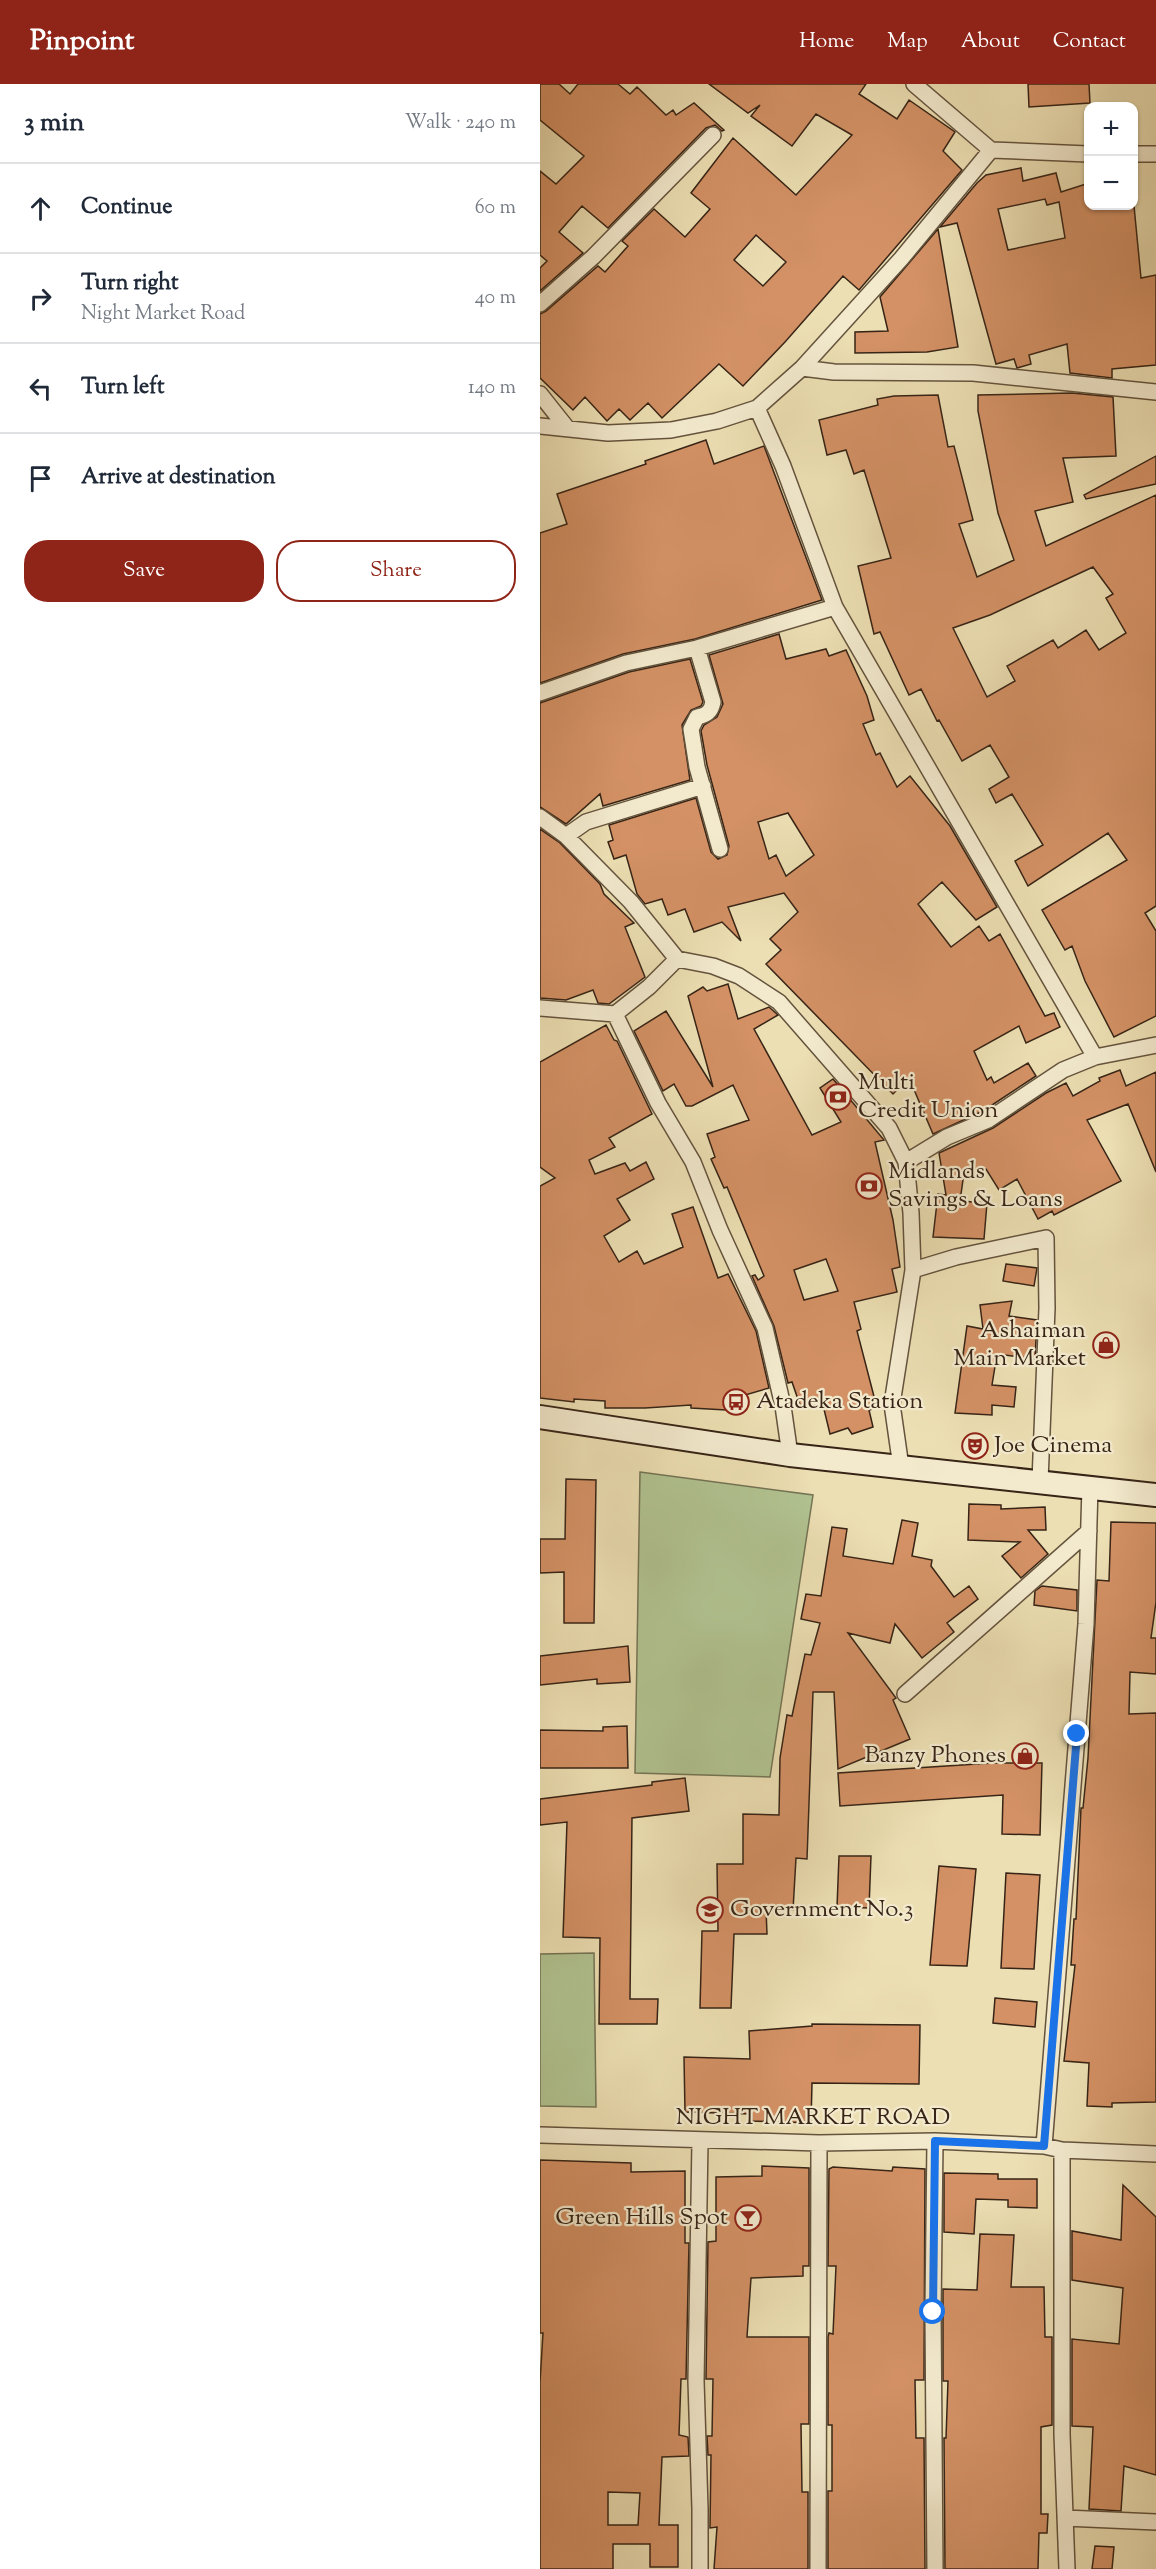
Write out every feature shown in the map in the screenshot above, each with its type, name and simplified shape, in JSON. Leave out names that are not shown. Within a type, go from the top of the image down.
[{"type":"main road","points":[[540,1417],[790,1455],[1156,1495]]},
{"type":"street","points":[[914,84],[991,150],[1084,154]]},
{"type":"street","points":[[540,304],[593,257],[713,135]]},
{"type":"street","points":[[540,426],[608,433],[671,430],[717,421],[757,408],[802,368],[901,259],[991,150]]},
{"type":"street","points":[[1138,154],[1156,154]]},
{"type":"street","points":[[802,368],[834,372],[973,374],[1156,392]]},
{"type":"street","points":[[540,394],[567,428]]},
{"type":"street","points":[[757,408],[783,466],[835,607],[1095,1057]]},
{"type":"street","points":[[540,693],[626,663],[697,648],[835,607]]},
{"type":"street","points":[[697,648],[713,702],[712,710],[706,716],[697,717],[690,729],[720,849]]},
{"type":"street","points":[[566,836],[586,822],[703,786]]},
{"type":"street","points":[[540,817],[566,836],[631,902],[677,959],[713,966],[739,976],[778,1002],[890,1128],[906,1162],[913,1270],[892,1404],[901,1467]]},
{"type":"street","points":[[540,1008],[615,1014],[649,987],[677,959]]},
{"type":"street","points":[[615,1014],[658,1103],[693,1162],[720,1230],[765,1328],[783,1406],[790,1455]]},
{"type":"street","points":[[906,1162],[947,1137],[988,1120],[1063,1070],[1095,1057],[1156,1045]]},
{"type":"street","points":[[913,1270],[956,1257],[1046,1238],[1047,1308],[1040,1481]]},
{"type":"street","points":[[1044,2146],[1086,1624],[1090,1487]]},
{"type":"street","points":[[905,1694],[1089,1531]]},
{"type":"street","name":"NIGHT MARKET ROAD","points":[[540,2135],[819,2143],[935,2141],[1156,2154]]},
{"type":"street","points":[[700,2141],[696,2381],[700,2569]]},
{"type":"street","points":[[935,2141],[933,2312],[935,2569]]},
{"type":"street","points":[[818,2569],[819,2143]]},
{"type":"street","points":[[1062,2150],[1062,2434],[1067,2569]]},
{"type":"street","points":[[1065,2518],[1156,2522]]},
{"type":"green space","points":[[640,1472],[813,1495],[770,1777],[635,1773]]},
{"type":"green space","points":[[594,1953],[596,2107],[540,2106],[540,1954]]},
{"type":"building","points":[[540,84],[559,84],[570,94],[578,84],[618,84],[630,94],[637,87],[666,115],[673,110],[676,115],[694,103],[724,130],[722,131],[715,125],[706,128],[608,228],[582,206],[559,232],[583,253],[540,291],[540,268],[547,261],[540,255],[540,171],[556,184],[584,156],[540,120]]},
{"type":"building","points":[[709,84],[866,84],[859,94],[897,119],[909,100],[955,132],[943,151],[962,170],[859,290],[843,276],[743,386],[719,364],[662,418],[648,403],[630,420],[619,409],[607,421],[585,397],[573,410],[540,378],[540,314],[598,266],[605,272],[628,246],[622,241],[654,209],[685,237],[710,209],[691,193],[733,138],[796,195],[852,135],[816,114],[792,146],[751,116],[760,105],[748,113]],"holes":[[[756,235],[786,262],[763,286],[734,260]]]},
{"type":"building","points":[[1028,84],[1089,84],[1090,102],[1029,107]]},
{"type":"building","points":[[1021,168],[1023,181],[1056,173],[1061,192],[1084,185],[1084,210],[1134,210],[1141,278],[1156,275],[1156,365],[1112,369],[1112,378],[1070,373],[1067,344],[1029,355],[1031,364],[1017,368],[1014,359],[996,364],[957,223],[940,227],[986,175]],"holes":[[[1045,199],[1047,205],[1059,202],[1065,238],[1008,250],[998,209]]]},
{"type":"building","points":[[938,229],[958,347],[927,352],[855,353],[855,332],[888,331],[880,297]]},
{"type":"building","points":[[1072,393],[1113,397],[1116,456],[1063,458],[1073,502],[1035,511],[1046,546],[1156,495],[1156,906],[1145,913],[1156,931],[1156,1016],[1114,1037],[1085,981],[1072,946],[1065,950],[1042,910],[1127,860],[1108,833],[1028,886],[1015,861],[1043,845],[1012,794],[996,803],[989,789],[1009,777],[990,745],[962,761],[939,720],[937,721],[921,689],[909,695],[880,632],[874,634],[858,566],[891,558],[864,470],[854,474],[846,450],[827,455],[819,420],[878,405],[877,399],[894,396],[938,395],[948,447],[954,446],[973,520],[959,524],[977,577],[1014,560],[998,513],[978,411],[978,395]],"holes":[[[1093,567],[1113,594],[1106,598],[1126,633],[1099,650],[1086,630],[1058,648],[1053,640],[1007,666],[1015,681],[987,697],[953,628],[990,615]]]},
{"type":"building","points":[[706,440],[714,464],[764,446],[822,600],[695,639],[623,654],[540,683],[540,533],[567,524],[557,494],[646,464],[645,461]]},
{"type":"building","points":[[1156,456],[1156,484],[1086,499],[1084,495]]},
{"type":"building","points":[[779,634],[786,659],[826,649],[829,656],[846,650],[867,696],[874,720],[863,724],[876,755],[880,753],[897,787],[910,776],[950,826],[997,907],[976,920],[942,882],[918,904],[951,947],[979,926],[989,941],[1000,934],[1045,1016],[1054,1013],[1060,1027],[1026,1043],[1019,1026],[974,1051],[987,1080],[991,1077],[994,1083],[1028,1063],[1036,1076],[983,1111],[933,1134],[909,1078],[893,1094],[766,964],[781,950],[770,939],[798,912],[784,893],[728,907],[741,941],[722,922],[694,932],[685,909],[668,915],[662,899],[645,904],[637,894],[626,855],[614,859],[608,842],[613,840],[609,825],[696,798],[711,852],[718,859],[727,855],[729,846],[707,765],[701,731],[704,725],[717,717],[723,704],[709,655]],"holes":[[[788,813],[814,855],[786,876],[776,855],[769,859],[758,822]]]},
{"type":"building","points":[[690,659],[703,702],[701,706],[691,710],[682,725],[690,780],[603,806],[600,794],[566,824],[540,807],[540,703],[629,672]]},
{"type":"building","points":[[540,829],[560,843],[600,884],[604,894],[634,923],[625,927],[645,977],[609,1004],[598,1003],[593,990],[566,1000],[540,998]]},
{"type":"building","points":[[728,984],[738,1019],[769,1007],[778,1015],[754,1029],[812,1135],[841,1122],[820,1088],[833,1079],[884,1140],[875,1142],[893,1220],[900,1267],[892,1269],[897,1292],[854,1302],[861,1329],[857,1331],[877,1408],[869,1410],[873,1427],[852,1434],[848,1428],[830,1434],[822,1401],[801,1408],[792,1382],[788,1383],[774,1326],[752,1276],[755,1275],[758,1280],[764,1276],[727,1187],[724,1188],[711,1159],[715,1157],[707,1134],[749,1120],[733,1085],[692,1106],[686,1106],[674,1084],[663,1091],[634,1031],[666,1011],[713,1087],[688,996],[703,987],[707,991]],"holes":[[[826,1259],[838,1291],[804,1300],[794,1270]]]},
{"type":"building","points":[[606,1025],[614,1040],[617,1041],[652,1114],[609,1138],[615,1147],[589,1160],[595,1174],[625,1163],[630,1171],[646,1162],[654,1179],[617,1199],[630,1220],[604,1236],[619,1262],[637,1251],[644,1264],[683,1247],[672,1214],[693,1207],[718,1278],[728,1274],[756,1331],[769,1388],[745,1395],[744,1411],[691,1408],[691,1405],[605,1408],[605,1401],[574,1399],[574,1402],[540,1398],[540,1186],[555,1178],[540,1167],[540,1062]]},
{"type":"building","points":[[1120,1070],[1126,1086],[1156,1072],[1156,1172],[1128,1104],[1087,1120],[1121,1181],[1054,1215],[1052,1211],[1038,1219],[1017,1179],[999,1190],[986,1169],[964,1173],[960,1201],[987,1203],[984,1239],[933,1237],[938,1194],[946,1195],[939,1153],[993,1128],[1046,1093],[1066,1083],[1073,1096],[1100,1081],[1099,1078]]},
{"type":"building","points":[[1006,1264],[1037,1268],[1034,1286],[1003,1281]]},
{"type":"building","points":[[1012,1301],[1009,1316],[1037,1320],[1035,1359],[997,1354],[992,1385],[1016,1387],[1014,1407],[992,1405],[992,1415],[955,1413],[967,1326],[983,1329],[980,1305]]},
{"type":"building","points":[[566,1479],[596,1480],[594,1623],[564,1623],[564,1572],[540,1573],[540,1539],[565,1539]]},
{"type":"building","points":[[969,1504],[1001,1505],[1001,1509],[1045,1507],[1046,1530],[1028,1530],[1048,1554],[1021,1578],[1002,1556],[1020,1542],[968,1540]]},
{"type":"building","points":[[902,1520],[918,1523],[912,1556],[932,1560],[931,1566],[954,1597],[969,1586],[978,1599],[947,1623],[954,1632],[922,1658],[895,1624],[890,1643],[848,1633],[896,1698],[893,1700],[910,1739],[838,1769],[834,1692],[813,1692],[807,1859],[796,1858],[793,1910],[766,1909],[767,1934],[734,1934],[731,2008],[700,2008],[702,1931],[718,1931],[717,1864],[743,1864],[743,1814],[779,1815],[780,1758],[787,1715],[792,1716],[805,1654],[811,1655],[820,1623],[801,1619],[806,1594],[821,1596],[832,1527],[847,1529],[843,1556],[893,1564]]},
{"type":"building","points":[[1111,1522],[1156,1523],[1156,1602],[1151,1638],[1156,1638],[1156,1674],[1130,1672],[1129,1714],[1156,1713],[1156,2102],[1112,2103],[1112,2107],[1087,2106],[1089,2063],[1064,2061],[1075,1965],[1071,1965],[1074,1919],[1076,1919],[1081,1808],[1083,1808],[1088,1758],[1097,1580],[1109,1581]]},
{"type":"building","points":[[1042,1586],[1077,1590],[1077,1611],[1034,1605],[1035,1591]]},
{"type":"building","points":[[628,1646],[630,1682],[597,1684],[597,1679],[540,1685],[540,1656]]},
{"type":"building","points":[[627,1726],[628,1768],[540,1768],[540,1730],[603,1731],[603,1727]]},
{"type":"building","points":[[993,1763],[1042,1763],[1040,1835],[1002,1834],[1003,1795],[840,1806],[838,1773]]},
{"type":"building","points":[[685,1778],[689,1811],[632,1818],[630,1999],[658,1999],[657,2024],[599,2024],[600,1938],[563,1937],[567,1822],[540,1825],[540,1799],[652,1785],[652,1782]]},
{"type":"building","points":[[839,1856],[871,1856],[869,1908],[837,1907]]},
{"type":"building","points":[[939,1866],[976,1869],[967,1966],[930,1965]]},
{"type":"building","points":[[1006,1873],[1040,1875],[1034,1969],[1001,1968]]},
{"type":"building","points":[[995,1998],[1037,2002],[1035,2027],[993,2023]]},
{"type":"building","points":[[812,2024],[920,2025],[919,2084],[812,2083],[811,2123],[752,2121],[752,2114],[685,2112],[684,2057],[750,2059],[749,2031],[812,2026]]},
{"type":"building","points":[[540,2160],[631,2163],[631,2172],[685,2171],[685,2243],[689,2243],[686,2379],[681,2379],[679,2435],[688,2437],[689,2456],[662,2457],[659,2525],[678,2525],[678,2567],[650,2567],[650,2544],[613,2544],[613,2569],[540,2569],[540,2382],[543,2333],[540,2333]],"holes":[[[608,2492],[640,2493],[638,2525],[608,2525]]]},
{"type":"building","points":[[762,2166],[809,2168],[809,2266],[803,2266],[803,2276],[751,2278],[747,2337],[809,2337],[809,2424],[801,2424],[802,2492],[808,2492],[808,2569],[714,2569],[717,2527],[710,2528],[711,2455],[708,2455],[707,2436],[712,2436],[713,2379],[706,2379],[708,2242],[716,2241],[716,2177],[762,2176]]},
{"type":"building","points":[[833,2167],[892,2171],[893,2167],[925,2169],[924,2380],[915,2380],[916,2438],[924,2438],[925,2569],[828,2569],[828,2491],[832,2491],[832,2425],[828,2425],[828,2337],[829,2333],[833,2334],[836,2266],[828,2266],[829,2169]]},
{"type":"building","points":[[944,2173],[998,2174],[998,2179],[1037,2179],[1037,2208],[1008,2207],[1008,2200],[976,2199],[974,2234],[944,2232]]},
{"type":"building","points":[[1123,2185],[1156,2217],[1156,2475],[1124,2466],[1121,2511],[1089,2509],[1093,2427],[1072,2426],[1072,2339],[1119,2344],[1123,2288],[1072,2280],[1072,2231],[1121,2240]]},
{"type":"building","points":[[980,2234],[1014,2235],[1011,2287],[1044,2287],[1045,2337],[1052,2337],[1052,2425],[1041,2427],[1041,2514],[1048,2514],[1047,2533],[1039,2533],[1038,2569],[945,2569],[944,2438],[946,2438],[948,2381],[943,2381],[943,2289],[977,2290]]},
{"type":"building","points":[[1095,2546],[1114,2547],[1112,2569],[1092,2569]]},
{"type":"place","name":"Multi Credit Union","points":[[838,1097]]},
{"type":"place","name":"Midlands Savings & Loans","points":[[869,1186]]},
{"type":"place","name":"Ashaiman Main Market","points":[[1106,1345]]},
{"type":"place","name":"Atadeka Station","points":[[736,1402]]},
{"type":"place","name":"Joe Cinema","points":[[975,1446]]},
{"type":"place","name":"Banzy Phones","points":[[1025,1756]]},
{"type":"place","name":"Government No.3","points":[[710,1910]]},
{"type":"place","name":"Green Hills Spot","points":[[748,2218]]},
{"type":"route","points":[[933,2312],[935,2141],[1044,2146],[1077,1734]]}]
